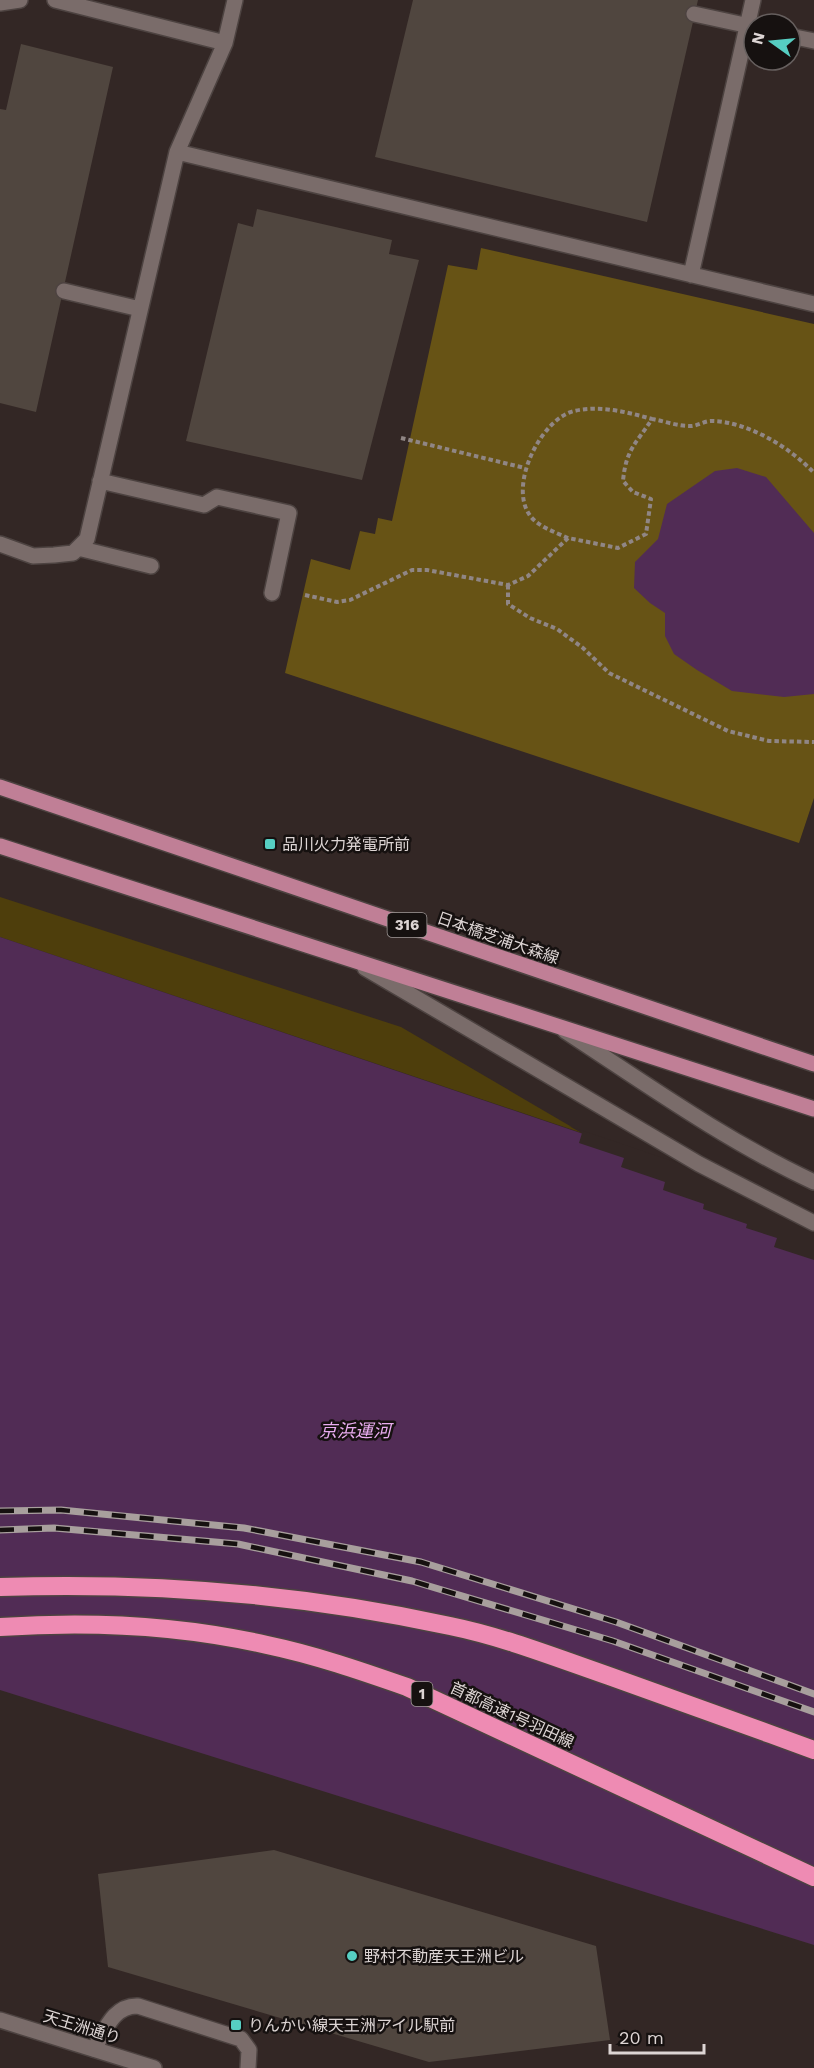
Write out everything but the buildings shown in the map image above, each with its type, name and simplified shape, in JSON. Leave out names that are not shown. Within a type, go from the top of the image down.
[{"type":"highway","points":[[0,1587],[75,1585],[169,1588],[359,1609],[452,1626],[538,1651],[814,1750]]},
{"type":"highway","name":"首都高速1号羽田線","points":[[0,1628],[110,1624],[184,1631],[267,1644],[339,1664],[407,1687],[814,1877]]},
{"type":"main road","name":"日本橋芝浦大森線","points":[[0,787],[814,1064]]},
{"type":"main road","points":[[0,846],[814,1109]]},
{"type":"street","points":[[0,3],[20,0]]},
{"type":"street","points":[[56,0],[225,43]]},
{"type":"street","points":[[0,544],[33,556],[73,553],[87,538],[177,152],[225,43],[235,0]]},
{"type":"street","points":[[694,14],[742,25]]},
{"type":"street","points":[[691,275],[742,61]]},
{"type":"street","points":[[177,152],[814,304]]},
{"type":"street","points":[[64,291],[140,309]]},
{"type":"street","points":[[100,481],[204,505],[217,497],[289,513],[272,592]]},
{"type":"street","points":[[79,547],[151,566]]},
{"type":"street","points":[[350,959],[699,1164],[814,1223]]},
{"type":"street","points":[[558,1026],[678,1105],[814,1182]]},
{"type":"street","points":[[94,2049],[118,2011],[130,2006],[138,2006],[241,2039],[249,2050],[248,2068]]},
{"type":"street","name":"天王洲通り","points":[[0,2020],[154,2068]]},
{"type":"path","points":[[652,418],[632,445],[624,464],[623,481],[633,492],[651,499],[646,534],[618,548],[568,538],[548,529],[529,514],[522,495],[525,468],[539,441],[553,423],[572,411],[596,408],[628,412],[690,426],[711,421],[742,427],[768,437],[805,463],[814,473]]},
{"type":"path","points":[[401,438],[525,468]]},
{"type":"path","points":[[305,595],[337,602],[350,600],[412,570],[427,570],[508,585],[528,576],[568,538]]},
{"type":"path","points":[[508,585],[508,604],[530,618],[557,629],[583,648],[609,673],[728,731],[769,741],[814,742]]},
{"type":"shaded area","points":[[481,248],[814,324],[814,798],[799,843],[285,673],[311,559],[350,570],[360,531],[375,534],[378,518],[392,521],[448,265],[477,270]]},
{"type":"shaded area","points":[[0,897],[401,1027],[582,1133],[0,937]]},
{"type":"water","points":[[737,468],[766,477],[814,533],[814,694],[784,697],[732,691],[674,654],[665,636],[665,613],[634,588],[635,562],[658,539],[667,504],[715,471]]},
{"type":"water","name":"京浜運河","points":[[0,937],[814,1212],[814,1945],[0,1690]]},
{"type":"pier","points":[[569,1126],[814,1209],[814,1260],[774,1247],[777,1238],[746,1228],[747,1224],[703,1209],[704,1204],[663,1190],[665,1182],[621,1167],[624,1158],[579,1143],[582,1133]]},
{"type":"railway","points":[[0,1511],[61,1510],[244,1528],[421,1562],[616,1622],[814,1694]]},
{"type":"railway","points":[[0,1530],[54,1528],[238,1544],[412,1581],[613,1641],[814,1712]]},
{"type":"place","name":"品川火力発電所前","points":[[270,844]]},
{"type":"place","name":"野村不動産天王洲ビル","points":[[352,1956]]},
{"type":"place","name":"りんかい線天王洲アイル駅前","points":[[236,2025]]}]
